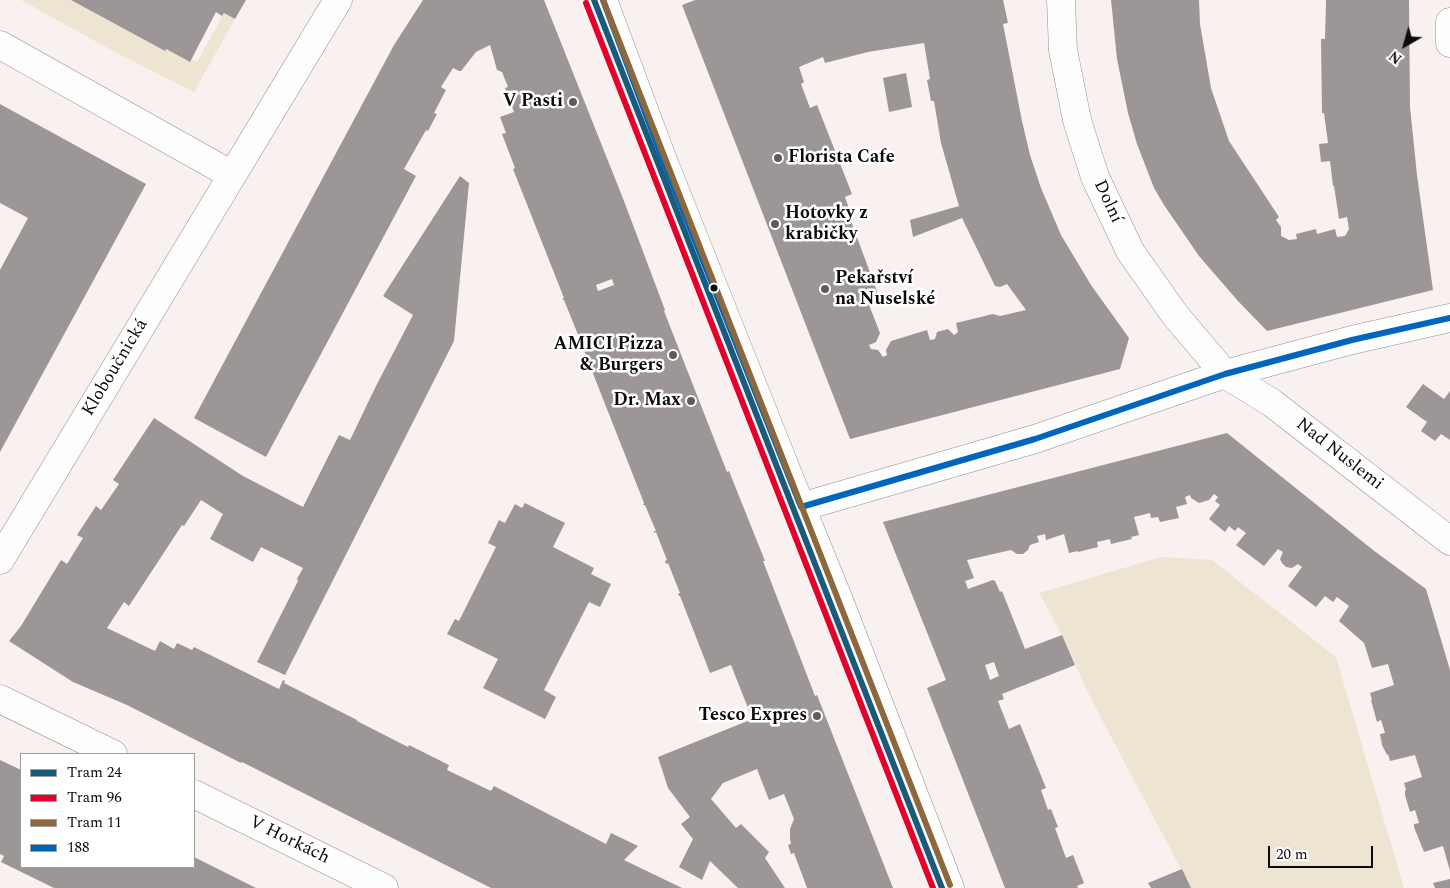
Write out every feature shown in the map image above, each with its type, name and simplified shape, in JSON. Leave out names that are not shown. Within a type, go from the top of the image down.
[{"type":"street","name":"Kloboučnická","points":[[0,560],[338,0]]},
{"type":"street","points":[[603,0],[662,158],[840,603],[950,888]]},
{"type":"street","name":"Dolní","points":[[1061,0],[1063,50],[1076,120],[1095,177],[1130,251],[1175,315],[1225,374]]},
{"type":"street","points":[[1450,22],[1450,43]]},
{"type":"street","points":[[0,45],[232,175]]},
{"type":"street","points":[[801,507],[1035,439],[1225,374],[1352,340],[1450,318]]},
{"type":"street","name":"Nad Nuslemi","points":[[1225,374],[1272,403],[1450,541]]},
{"type":"street","points":[[0,699],[111,753]]},
{"type":"street","name":"V Horkách","points":[[195,794],[384,888]]},
{"type":"shaded area","points":[[21,0],[71,0],[164,51],[166,49],[189,62],[191,59],[197,62],[224,13],[235,19],[194,92],[111,50]]},
{"type":"shaded area","points":[[1161,557],[1212,560],[1336,657],[1404,888],[1191,888],[1090,697],[1062,635],[1039,593]]},
{"type":"building","points":[[71,0],[246,0],[235,19],[224,13],[222,16],[216,12],[190,62],[166,49],[165,51]]},
{"type":"building","points":[[423,0],[544,0],[624,201],[664,311],[727,472],[729,471],[765,561],[763,561],[815,696],[817,695],[893,888],[807,888],[794,853],[791,854],[788,845],[791,844],[790,829],[794,819],[784,794],[769,800],[757,769],[723,783],[711,799],[736,828],[741,824],[769,852],[765,858],[785,888],[738,888],[710,861],[702,880],[679,867],[693,839],[681,824],[690,817],[668,788],[658,757],[752,718],[731,665],[710,673],[581,343],[577,344],[581,342],[513,169],[515,168],[502,134],[506,133],[500,117],[514,112],[505,88],[508,87],[502,72],[497,70],[490,45],[476,52],[461,71],[453,68],[441,87],[446,90],[434,113],[437,114],[404,169],[416,176],[266,457],[194,418],[394,45]],"holes":[[[612,279],[614,285],[598,291],[596,285]]]},
{"type":"building","points":[[695,0],[1003,0],[1008,23],[1003,24],[1030,155],[1041,188],[1061,235],[1091,285],[1129,338],[1120,369],[850,439],[682,5]],"holes":[[[924,43],[930,79],[927,80],[931,101],[934,101],[941,143],[959,206],[910,220],[913,237],[962,218],[995,286],[1000,287],[1007,284],[1026,310],[1000,316],[993,314],[956,323],[958,332],[954,335],[948,329],[937,332],[935,339],[930,340],[927,330],[891,341],[886,350],[887,355],[883,357],[878,350],[871,349],[869,345],[876,342],[880,333],[869,305],[875,303],[878,294],[851,221],[853,220],[845,197],[852,194],[817,105],[810,108],[801,84],[804,82],[799,67],[823,57],[825,63],[868,52]]]},
{"type":"building","points":[[1111,0],[1199,0],[1200,24],[1211,88],[1229,141],[1279,217],[1276,220],[1281,227],[1281,236],[1289,240],[1297,239],[1296,234],[1316,229],[1317,234],[1335,229],[1337,237],[1345,236],[1349,229],[1347,217],[1339,219],[1330,161],[1321,162],[1319,144],[1328,143],[1324,113],[1322,113],[1321,39],[1325,39],[1326,0],[1409,0],[1410,107],[1417,175],[1433,290],[1267,331],[1199,256],[1154,188],[1137,144],[1128,113],[1117,59]]},
{"type":"building","points":[[906,73],[912,107],[889,112],[883,78]]},
{"type":"building","points":[[0,104],[146,184],[0,452],[0,270],[28,218],[0,203]]},
{"type":"building","points":[[460,176],[469,183],[454,341],[285,675],[257,662],[303,568],[261,547],[253,562],[210,539],[223,514],[201,500],[184,526],[182,525],[129,606],[124,602],[107,628],[155,651],[160,641],[174,649],[177,643],[192,650],[194,647],[279,689],[283,680],[285,681],[284,683],[357,721],[449,765],[447,770],[491,791],[494,786],[606,844],[611,833],[638,846],[624,860],[682,888],[491,888],[127,705],[73,682],[9,641],[21,626],[61,560],[67,564],[83,538],[77,535],[96,506],[101,510],[119,484],[113,480],[154,418],[243,476],[303,507],[339,435],[350,440],[413,315],[383,296]]},
{"type":"building","points":[[1423,384],[1444,399],[1450,391],[1450,440],[1441,434],[1435,441],[1421,431],[1427,422],[1406,407]]},
{"type":"building","points":[[1227,433],[1373,550],[1426,589],[1450,670],[1450,871],[1443,846],[1424,852],[1414,827],[1414,824],[1419,823],[1415,810],[1410,812],[1404,783],[1422,777],[1415,755],[1390,761],[1382,745],[1380,734],[1385,733],[1381,720],[1377,722],[1370,693],[1394,685],[1388,664],[1372,668],[1364,643],[1339,621],[1349,606],[1337,597],[1333,602],[1325,596],[1316,607],[1288,586],[1302,567],[1298,564],[1292,568],[1286,567],[1280,559],[1283,552],[1278,549],[1264,566],[1236,545],[1246,533],[1238,527],[1235,531],[1229,526],[1225,532],[1209,519],[1220,505],[1215,501],[1218,497],[1214,494],[1209,500],[1199,503],[1191,498],[1190,495],[1185,497],[1187,504],[1176,507],[1179,518],[1160,522],[1158,517],[1151,518],[1150,513],[1134,517],[1139,535],[1131,537],[1132,539],[1111,544],[1110,539],[1097,542],[1098,547],[1069,553],[1064,534],[1046,540],[1045,534],[1037,536],[1039,542],[1030,545],[1023,554],[1017,554],[1011,550],[967,560],[974,578],[965,581],[968,589],[993,580],[995,581],[1000,592],[1002,591],[1025,649],[1062,635],[1075,665],[1002,694],[1004,699],[998,701],[1009,729],[1020,724],[1046,788],[1041,790],[1048,810],[1051,809],[1058,827],[1055,828],[1066,858],[1073,855],[1084,883],[1077,886],[1078,888],[1005,888],[927,688],[946,680],[883,522]],"holes":[[[994,662],[999,676],[990,680],[985,665]]]},
{"type":"building","points":[[525,503],[565,523],[553,547],[594,568],[591,574],[611,584],[600,607],[589,602],[544,690],[556,697],[545,719],[483,688],[498,659],[447,634],[455,619],[459,621],[496,547],[488,543],[499,520],[505,523],[515,504],[522,508]]},
{"type":"building","points":[[0,760],[20,770],[20,868],[195,868],[195,858],[256,888],[54,888],[1,862],[4,856],[0,854]]},
{"type":"building","points":[[1182,869],[1191,888],[1151,888],[1148,883]]},
{"type":"building","points":[[1450,879],[1450,888],[1435,888],[1433,883]]},
{"type":"tram line","name":"24","points":[[594,0],[942,888]]},
{"type":"tram line","name":"11","points":[[603,0],[950,885]]},
{"type":"tram line","name":"96","points":[[586,3],[933,888]]},
{"type":"transit line","name":"188","points":[[603,0],[662,158],[801,507]]},
{"type":"transit line","name":"188","points":[[801,507],[1035,439],[1225,374],[1352,340],[1450,318]]},
{"type":"place","name":"V Pasti","points":[[573,102]]},
{"type":"place","name":"Florista Cafe","points":[[778,158]]},
{"type":"place","name":"Hotovky z krabičky","points":[[775,224]]},
{"type":"place","name":"Pekařství na Nuselské","points":[[825,289]]},
{"type":"place","name":"AMICI Pizza & Burgers","points":[[673,355]]},
{"type":"place","name":"Dr. Max","points":[[691,401]]},
{"type":"place","name":"Tesco Expres","points":[[817,716]]}]
